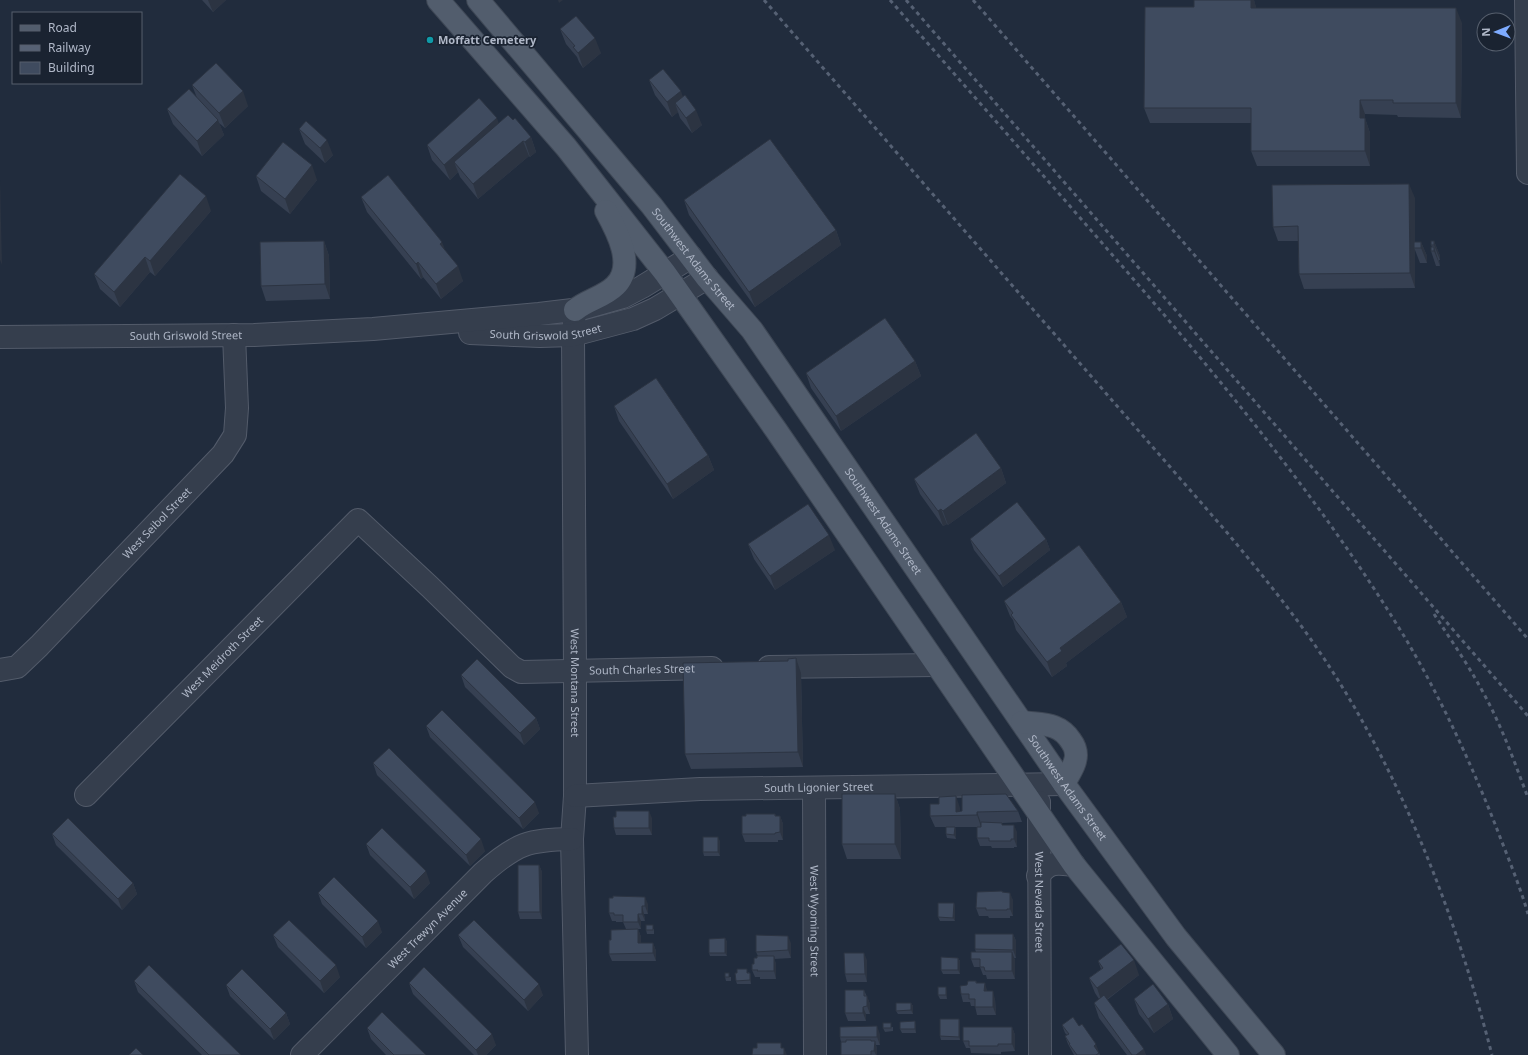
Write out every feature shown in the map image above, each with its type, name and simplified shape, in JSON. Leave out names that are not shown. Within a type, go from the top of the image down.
[{"type":"main road","points":[[438,0],[566,147],[665,273],[937,665],[1029,784],[1038,811],[1074,865],[1228,1055]]},
{"type":"main road","name":"Southwest Adams Street","points":[[478,0],[652,206],[707,278],[752,330],[1064,784],[1176,937],[1274,1055]]},
{"type":"main road","points":[[566,147],[610,219],[621,245],[624,259],[623,274],[615,287],[575,310]]},
{"type":"main road","points":[[1022,722],[1059,728],[1066,733],[1074,746],[1076,755],[1074,764],[1064,784]]},
{"type":"street","points":[[1526,0],[1528,172]]},
{"type":"street","name":"South Griswold Street","points":[[0,337],[234,335],[372,329],[517,317],[575,310],[622,297],[642,287],[692,257]]},
{"type":"street","name":"South Griswold Street","points":[[372,329],[540,336],[573,335],[632,319],[655,309],[707,278]]},
{"type":"street","name":"West Montana Street","points":[[575,310],[573,335],[575,796],[572,839],[577,1055]]},
{"type":"street","name":"West Seibol Street","points":[[0,670],[17,667],[40,646],[224,454],[235,435],[238,408],[234,335]]},
{"type":"street","name":"South Charles Street","points":[[358,520],[430,587],[512,667],[522,672],[937,665]]},
{"type":"street","name":"West Meidroth Street","points":[[86,795],[358,520]]},
{"type":"street","points":[[1029,784],[1040,749]]},
{"type":"street","name":"South Ligonier Street","points":[[575,796],[700,789],[1064,784]]},
{"type":"street","name":"West Wyoming Street","points":[[814,788],[815,1055]]},
{"type":"street","name":"West Nevada Street","points":[[1038,811],[1040,1055]]},
{"type":"street","name":"West Trewyn Avenue","points":[[302,1055],[483,872],[516,848],[530,842],[548,839],[572,839]]},
{"type":"street","points":[[1038,876],[1049,864],[1056,863],[1074,865]]},
{"type":"building","points":[[1194,0],[1251,0],[1251,8],[1456,8],[1456,103],[1393,103],[1393,100],[1360,100],[1360,118],[1365,118],[1365,151],[1251,151],[1251,108],[1144,108],[1145,7],[1194,7]]},
{"type":"building","points":[[576,16],[595,38],[578,53],[573,47],[575,46],[560,29]]},
{"type":"building","points":[[216,63],[243,91],[219,113],[192,85]]},
{"type":"building","points":[[663,69],[681,91],[667,102],[649,80]]},
{"type":"building","points":[[189,89],[218,120],[197,141],[167,109]]},
{"type":"building","points":[[685,95],[696,110],[686,118],[675,103]]},
{"type":"building","points":[[479,98],[497,118],[444,165],[427,145]]},
{"type":"building","points":[[508,115],[513,120],[515,118],[531,137],[525,142],[523,141],[473,184],[454,162]]},
{"type":"building","points":[[306,121],[327,140],[320,148],[299,129]]},
{"type":"building","points":[[770,139],[836,230],[749,292],[684,200]]},
{"type":"building","points":[[283,142],[312,165],[285,199],[256,176]]},
{"type":"building","points":[[180,174],[206,196],[150,261],[145,257],[114,292],[94,274]]},
{"type":"building","points":[[388,175],[442,242],[440,244],[458,266],[436,284],[418,262],[416,264],[361,197]]},
{"type":"building","points":[[1409,184],[1410,273],[1299,274],[1298,226],[1273,227],[1272,185]]},
{"type":"building","points":[[324,241],[325,284],[261,286],[260,242]]},
{"type":"building","points":[[1431,241],[1434,241],[1434,245],[1431,245]]},
{"type":"building","points":[[1414,242],[1421,242],[1421,248],[1414,248]]},
{"type":"building","points":[[1431,247],[1434,247],[1434,251],[1431,251]]},
{"type":"building","points":[[885,318],[915,361],[836,416],[806,373]]},
{"type":"building","points":[[656,378],[708,455],[667,484],[614,406]]},
{"type":"building","points":[[976,433],[1001,468],[943,511],[941,509],[938,511],[914,479]]},
{"type":"building","points":[[1017,502],[1046,539],[999,576],[970,539]]},
{"type":"building","points":[[808,504],[829,535],[770,576],[748,544]]},
{"type":"building","points":[[1079,545],[1121,602],[1060,648],[1062,651],[1047,662],[1011,615],[1013,613],[1004,601]]},
{"type":"building","points":[[796,658],[798,752],[685,754],[683,663],[788,661],[788,659]]},
{"type":"building","points":[[477,659],[536,718],[520,733],[461,675]]},
{"type":"building","points":[[442,710],[535,802],[519,818],[426,726]]},
{"type":"building","points":[[389,748],[481,839],[466,855],[373,763]]},
{"type":"building","points":[[842,794],[895,794],[895,844],[842,844]]},
{"type":"building","points":[[1006,794],[1018,811],[977,812],[977,815],[930,816],[930,804],[939,804],[939,797],[956,796],[956,812],[962,811],[962,795]]},
{"type":"building","points":[[616,811],[649,811],[649,828],[614,828],[613,817],[616,817]]},
{"type":"building","points":[[746,814],[775,814],[775,816],[780,816],[780,832],[775,834],[742,834],[742,816],[746,816]]},
{"type":"building","points":[[68,818],[133,883],[118,899],[52,834]]},
{"type":"building","points":[[981,822],[1014,825],[1014,839],[1011,839],[1011,841],[989,841],[989,838],[977,838],[977,827],[981,827]]},
{"type":"building","points":[[946,827],[955,827],[954,835],[946,834]]},
{"type":"building","points":[[382,828],[426,871],[410,887],[366,844]]},
{"type":"building","points":[[703,837],[718,837],[718,852],[703,852]]},
{"type":"building","points":[[518,865],[539,865],[540,912],[518,912]]},
{"type":"building","points":[[334,877],[378,921],[362,937],[318,893]]},
{"type":"building","points":[[1002,891],[1010,893],[1010,909],[986,910],[986,908],[976,908],[977,892]]},
{"type":"building","points":[[613,896],[645,897],[645,906],[642,906],[642,914],[638,914],[638,922],[623,922],[623,915],[614,915],[614,913],[609,913],[609,898],[613,898]]},
{"type":"building","points":[[938,903],[954,903],[953,918],[938,917]]},
{"type":"building","points":[[289,920],[336,965],[320,981],[273,935]]},
{"type":"building","points":[[474,920],[539,984],[524,1000],[458,935]]},
{"type":"building","points":[[646,925],[653,925],[653,930],[646,930]]},
{"type":"building","points":[[638,929],[638,943],[653,943],[653,953],[609,954],[611,930]]},
{"type":"building","points":[[975,934],[1013,934],[1013,950],[975,949]]},
{"type":"building","points":[[756,935],[788,936],[788,950],[756,952]]},
{"type":"building","points":[[725,938],[725,953],[709,953],[709,939]]},
{"type":"building","points":[[1121,944],[1134,960],[1097,988],[1089,978],[1103,968],[1098,961]]},
{"type":"building","points":[[971,952],[1012,952],[1012,971],[985,971],[984,967],[980,967],[980,959],[971,959]]},
{"type":"building","points":[[844,953],[864,953],[865,974],[845,974]]},
{"type":"building","points":[[757,956],[774,956],[774,971],[752,970],[754,958],[757,958]]},
{"type":"building","points":[[941,957],[958,958],[958,970],[941,970]]},
{"type":"building","points":[[149,965],[241,1055],[209,1055],[134,981]]},
{"type":"building","points":[[424,967],[492,1034],[476,1050],[409,983]]},
{"type":"building","points":[[242,969],[286,1013],[270,1029],[226,985]]},
{"type":"building","points":[[737,969],[747,969],[747,973],[750,973],[750,980],[736,981],[735,973],[737,973]]},
{"type":"building","points":[[725,973],[729,973],[729,977],[725,977]]},
{"type":"building","points":[[968,981],[985,983],[984,991],[993,991],[993,1007],[975,1007],[975,999],[969,999],[969,994],[961,994],[960,986],[967,985]]},
{"type":"building","points":[[1153,984],[1168,1004],[1148,1019],[1134,999]]},
{"type":"building","points":[[938,987],[946,987],[946,995],[938,995]]},
{"type":"building","points":[[845,990],[864,990],[864,996],[867,996],[867,1006],[863,1007],[863,1013],[845,1013]]},
{"type":"building","points":[[1104,995],[1144,1049],[1136,1055],[1132,1055],[1094,1003]]},
{"type":"building","points":[[896,1003],[911,1003],[911,1010],[896,1011]]},
{"type":"building","points":[[382,1012],[426,1055],[394,1055],[367,1028]]},
{"type":"building","points":[[1073,1017],[1079,1026],[1082,1024],[1096,1044],[1094,1046],[1099,1053],[1096,1055],[1077,1055],[1069,1044],[1065,1036],[1069,1034],[1062,1025]]},
{"type":"building","points":[[940,1019],[959,1019],[959,1037],[940,1036]]},
{"type":"building","points":[[915,1021],[915,1029],[900,1029],[900,1022]]},
{"type":"building","points":[[883,1023],[891,1023],[891,1028],[883,1028]]},
{"type":"building","points":[[877,1026],[877,1037],[840,1037],[840,1027]]},
{"type":"building","points":[[963,1027],[1012,1027],[1012,1044],[998,1044],[998,1046],[969,1046],[969,1041],[963,1041]]},
{"type":"building","points":[[846,1040],[875,1041],[874,1051],[871,1051],[871,1055],[841,1055],[841,1042],[846,1042]]},
{"type":"building","points":[[757,1043],[781,1043],[781,1048],[784,1048],[784,1055],[752,1055],[753,1048],[757,1048]]},
{"type":"building","points":[[136,1048],[143,1055],[129,1055]]},
{"type":"railway","points":[[764,0],[1224,529],[1303,628],[1355,708],[1404,803],[1445,902],[1478,1004],[1492,1055]]},
{"type":"railway","points":[[890,0],[1189,344],[1266,439],[1339,538],[1407,641],[1443,708],[1485,800],[1517,880],[1528,914]]},
{"type":"railway","points":[[906,0],[1528,716]]},
{"type":"railway","points":[[973,0],[1528,639]]},
{"type":"railway","points":[[1434,614],[1460,653],[1491,707],[1508,745],[1528,798]]},
{"type":"place","name":"Moffatt Cemetery","points":[[430,40]]}]
